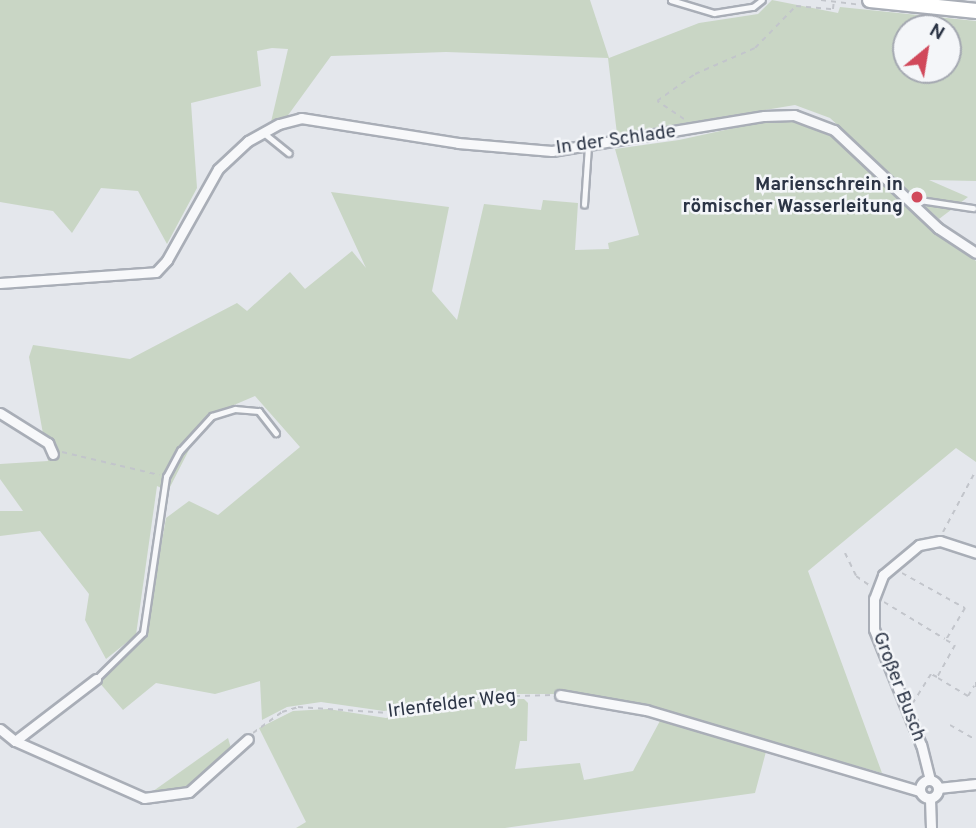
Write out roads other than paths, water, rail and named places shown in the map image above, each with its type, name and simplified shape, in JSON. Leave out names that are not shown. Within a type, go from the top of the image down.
[{"type":"main road","points":[[870,0],[976,11]]},
{"type":"street","name":"In der Schlade","points":[[0,283],[156,272],[167,260],[218,169],[263,133],[301,118],[458,143],[552,151],[682,132],[764,116],[813,119],[834,130],[938,228],[976,253]]},
{"type":"street","points":[[0,413],[48,443],[53,454]]},
{"type":"street","name":"Großer Busch","points":[[930,780],[908,710],[874,629],[876,594],[892,567],[919,545],[940,541],[976,554]]},
{"type":"street","points":[[15,741],[96,678]]},
{"type":"street","points":[[560,695],[646,710],[919,791],[930,799]]},
{"type":"street","points":[[0,729],[15,741],[125,791],[161,798],[189,792],[248,739]]},
{"type":"street","points":[[919,791],[922,783],[930,780],[938,788]]},
{"type":"street","points":[[931,828],[930,799],[938,788],[976,784]]},
{"type":"lane","points":[[671,0],[713,13],[753,7],[762,0]]},
{"type":"lane","points":[[263,133],[289,153]]},
{"type":"lane","points":[[584,205],[588,146]]},
{"type":"lane","points":[[906,198],[973,208]]},
{"type":"lane","points":[[96,678],[143,633],[166,477],[180,451],[212,416],[235,409],[259,411],[276,433]]},
{"type":"place","name":"Marienschrein in römischer Wasserleitung","points":[[917,197]]}]
